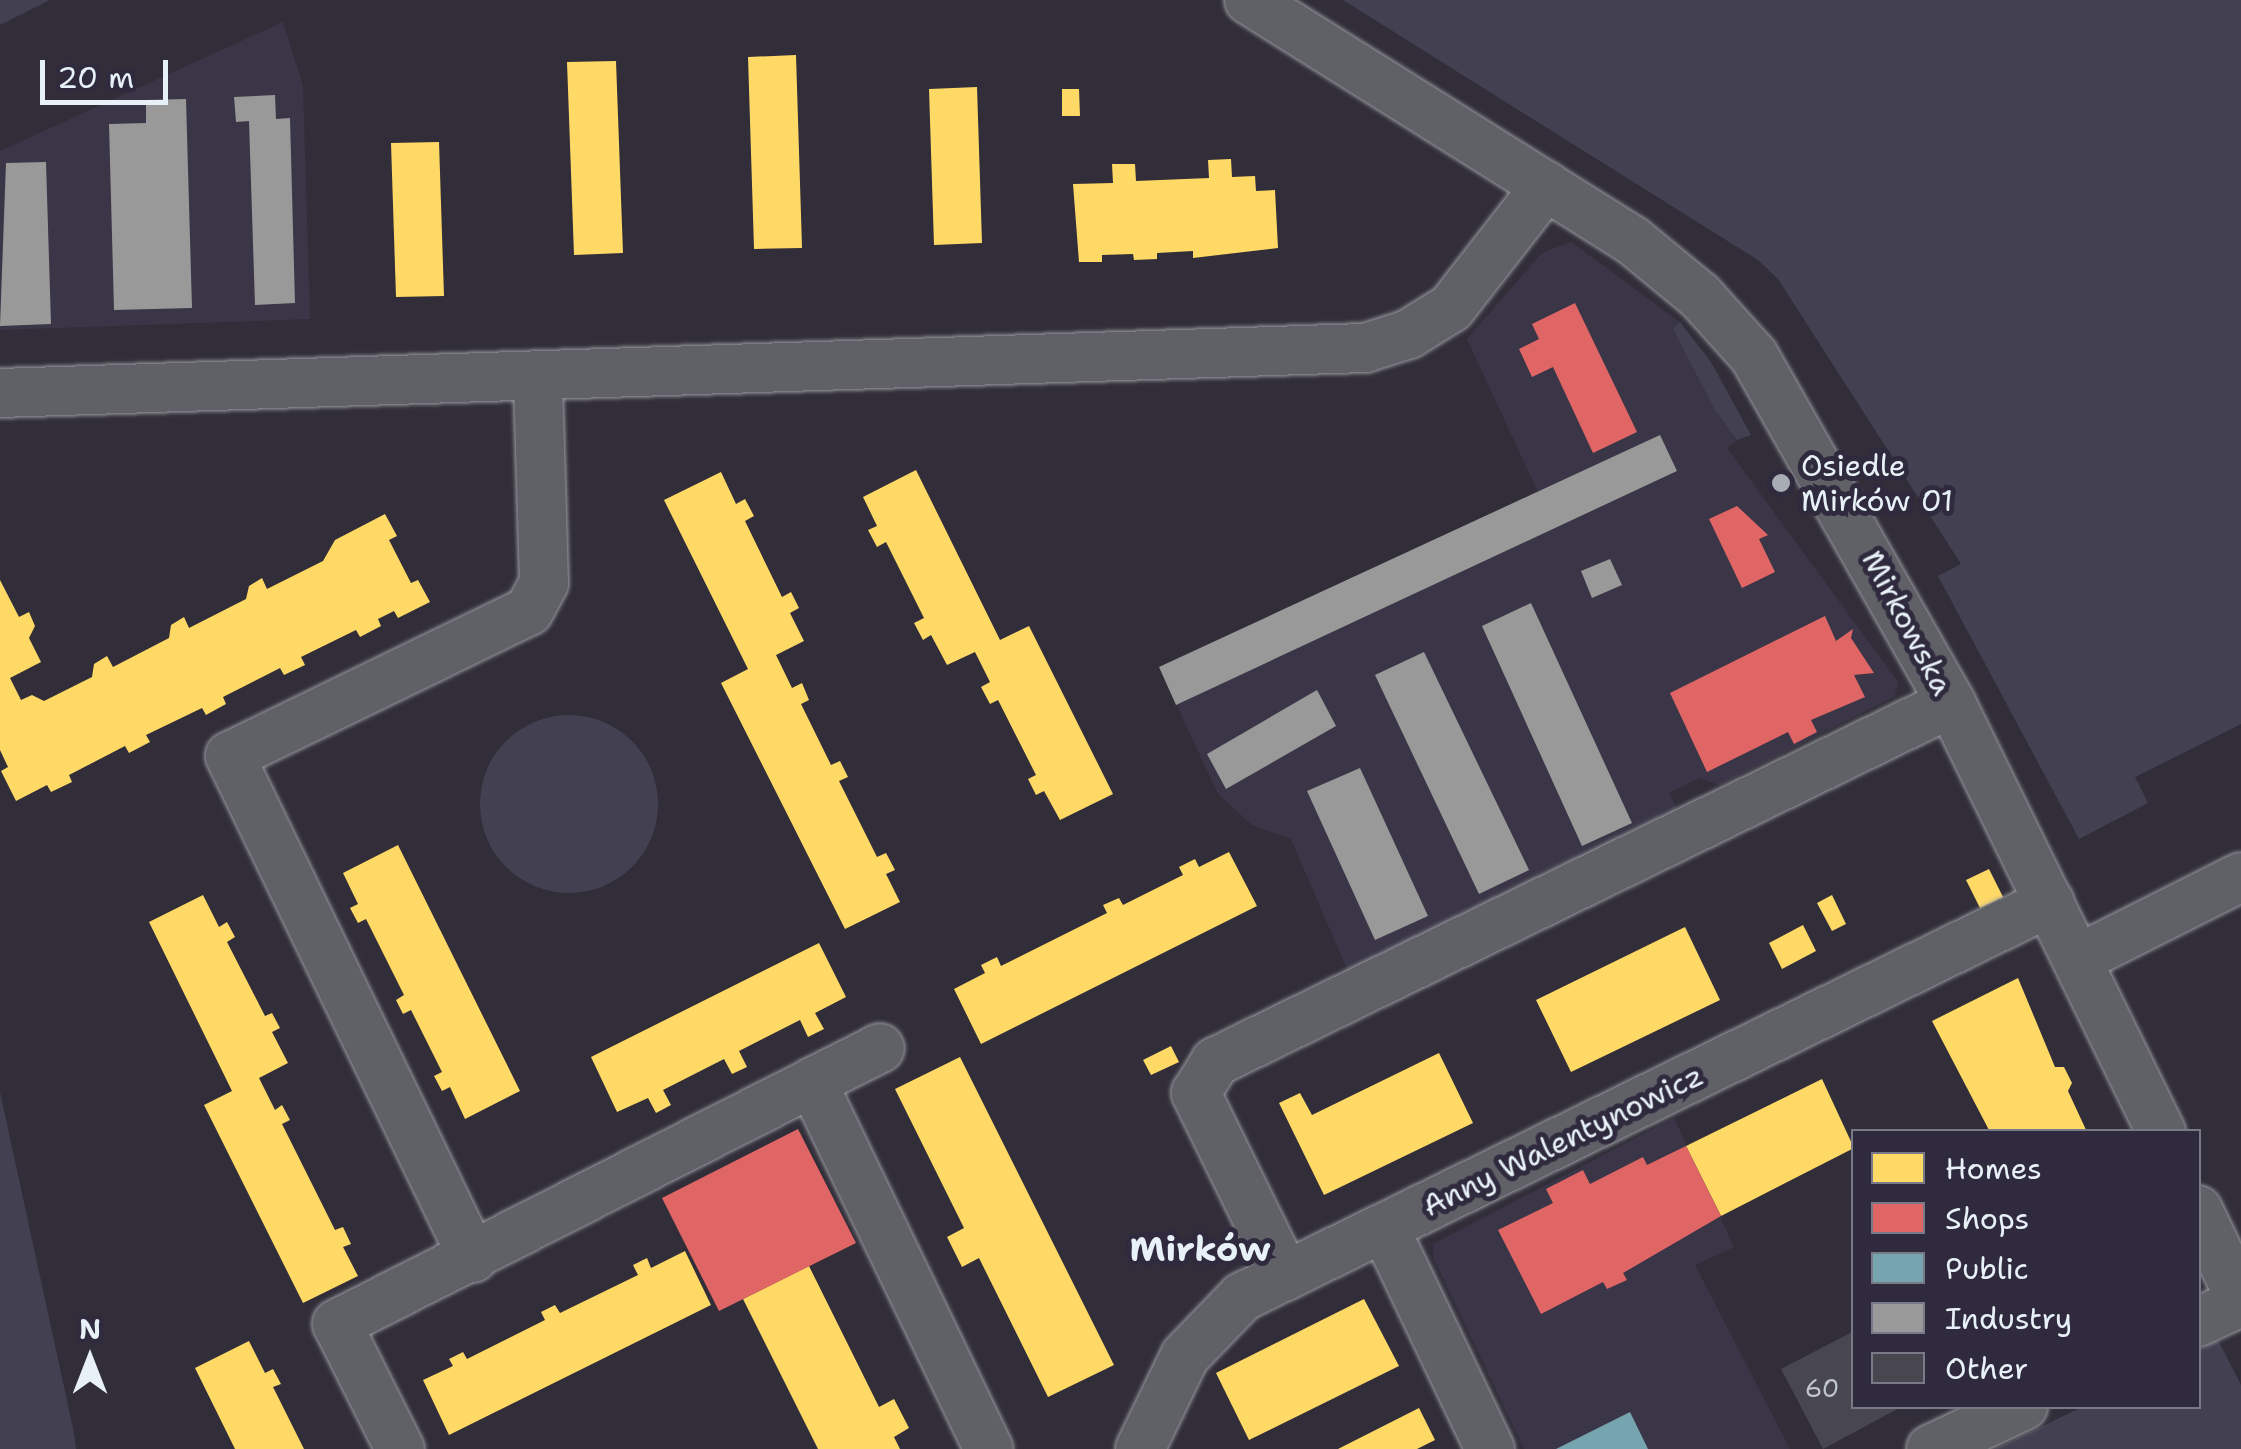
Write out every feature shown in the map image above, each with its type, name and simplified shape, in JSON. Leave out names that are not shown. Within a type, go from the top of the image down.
[{"type":"street","name":"Mirkowska","points":[[1249,0],[1666,265],[1754,356],[1951,703],[2160,1129]]},
{"type":"street","points":[[0,393],[1365,348],[1409,334],[1452,308],[1546,186]]},
{"type":"street","points":[[473,1258],[230,756],[529,611],[544,583],[538,378]]},
{"type":"street","points":[[1286,1275],[1196,1093],[1215,1062],[1951,703]]},
{"type":"street","points":[[2078,959],[2241,877]]},
{"type":"street","name":"Anny Walentynowicz","points":[[1140,1449],[1197,1338],[1226,1308],[1286,1275],[2050,902]]},
{"type":"street","points":[[400,1449],[337,1324],[880,1048]]},
{"type":"street","points":[[812,1082],[989,1449]]},
{"type":"street","points":[[2201,1216],[2241,1301],[2201,1321]]},
{"type":"street","points":[[1384,1229],[1490,1449]]},
{"type":"street","points":[[1931,1449],[2017,1409]]},
{"type":"shaded area","points":[[0,0],[50,0],[0,25]]},
{"type":"shaded area","points":[[1343,0],[2241,0],[2241,724],[2135,777],[2148,803],[2079,839],[1938,576],[1961,564],[1778,279],[1758,260]]},
{"type":"shaded area","points":[[283,22],[303,86],[310,319],[0,330],[0,151]]},
{"type":"shaded area","points":[[1571,242],[1680,322],[1674,329],[1737,440],[1727,448],[1898,682],[1895,696],[1720,785],[1699,778],[1669,793],[1682,819],[1350,976],[1291,839],[1252,825],[1218,794],[1159,667],[1538,492],[1467,339],[1542,253]]},
{"type":"shaded area","points":[[1680,322],[1711,362],[1751,435],[1737,440],[1715,410],[1673,329]]},
{"type":"shaded area","points":[[569,715],[603,722],[632,741],[651,770],[658,804],[651,838],[632,867],[603,886],[569,893],[535,886],[506,867],[487,838],[480,804],[487,770],[506,741],[535,722]]},
{"type":"shaded area","points":[[0,1092],[74,1433],[76,1449],[0,1449]]},
{"type":"shaded area","points":[[1674,1118],[1734,1247],[1695,1265],[1790,1449],[1524,1449],[1434,1259],[1433,1244]]},
{"type":"shaded area","points":[[2218,1340],[2241,1385],[2241,1449],[1995,1449],[2078,1409],[2201,1409],[2201,1348]]},
{"type":"building: Homes","points":[[796,55],[802,248],[754,249],[748,57]]},
{"type":"building: Homes","points":[[616,61],[623,253],[574,255],[567,62]]},
{"type":"building: Homes","points":[[977,87],[982,243],[934,245],[929,89]]},
{"type":"building: Homes","points":[[1062,89],[1079,89],[1080,116],[1062,116]]},
{"type":"building: Homes","points":[[439,142],[444,296],[396,297],[391,143]]},
{"type":"building: Homes","points":[[1231,159],[1232,177],[1255,176],[1256,191],[1275,190],[1278,248],[1193,258],[1193,251],[1157,253],[1157,259],[1134,260],[1133,254],[1102,255],[1102,262],[1079,262],[1073,184],[1113,183],[1112,164],[1135,164],[1136,181],[1209,178],[1208,160]]},
{"type":"building: Homes","points":[[916,470],[1000,640],[1029,626],[1113,794],[1060,820],[1044,791],[1036,795],[1028,779],[1036,775],[998,700],[990,704],[981,687],[990,682],[975,652],[947,665],[931,635],[923,640],[914,623],[924,618],[886,542],[877,547],[868,530],[877,526],[863,497]]},
{"type":"building: Homes","points":[[721,472],[736,504],[745,499],[754,516],[745,521],[782,597],[791,592],[799,608],[790,613],[804,641],[776,655],[792,688],[802,683],[809,700],[801,704],[831,765],[840,761],[848,777],[839,781],[877,857],[886,853],[895,870],[886,874],[900,902],[845,929],[721,683],[748,669],[664,500]]},
{"type":"building: Homes","points":[[385,514],[397,536],[389,540],[411,583],[418,580],[430,602],[398,618],[394,611],[378,619],[381,626],[360,637],[356,630],[301,657],[305,665],[284,675],[280,668],[223,697],[226,704],[206,715],[202,708],[146,735],[150,742],[129,753],[125,746],[69,775],[72,782],[51,792],[47,785],[16,801],[1,771],[8,767],[0,750],[0,580],[19,617],[29,612],[35,626],[29,638],[41,662],[10,678],[21,700],[32,695],[44,701],[92,677],[94,664],[107,656],[113,667],[169,638],[171,625],[184,617],[189,628],[246,599],[249,586],[262,578],[267,589],[323,561],[335,540]]},
{"type":"building: Homes","points":[[398,845],[520,1091],[465,1119],[450,1087],[442,1091],[434,1076],[442,1072],[411,1010],[403,1014],[396,1000],[404,995],[366,919],[358,923],[350,908],[358,904],[343,873]]},
{"type":"building: Homes","points":[[1229,852],[1257,906],[981,1044],[954,989],[985,973],[981,965],[997,957],[1001,966],[1107,913],[1103,905],[1119,898],[1123,905],[1183,875],[1179,867],[1195,859],[1199,867]]},
{"type":"building: Homes","points":[[1989,869],[2003,897],[1980,908],[1966,880]]},
{"type":"building: Homes","points":[[203,895],[219,927],[227,922],[235,937],[227,942],[265,1016],[272,1013],[280,1028],[272,1032],[288,1063],[259,1078],[275,1110],[282,1105],[290,1120],[282,1124],[335,1230],[343,1227],[351,1244],[343,1247],[358,1276],[303,1303],[204,1105],[232,1091],[149,922]]},
{"type":"building: Homes","points":[[1832,895],[1846,924],[1832,931],[1817,903]]},
{"type":"building: Homes","points":[[1803,925],[1816,951],[1782,969],[1769,943]]},
{"type":"building: Homes","points":[[1685,927],[1720,1000],[1571,1072],[1536,1000]]},
{"type":"building: Homes","points":[[819,943],[846,997],[815,1013],[824,1029],[808,1037],[800,1020],[739,1051],[747,1067],[732,1074],[724,1059],[663,1090],[671,1105],[656,1113],[648,1098],[617,1112],[591,1057]]},
{"type":"building: Homes","points":[[2018,978],[2055,1067],[2064,1067],[2072,1083],[2068,1091],[2086,1129],[1988,1129],[1932,1021]]},
{"type":"building: Homes","points":[[1171,1046],[1179,1062],[1151,1075],[1143,1060]]},
{"type":"building: Homes","points":[[1439,1053],[1473,1123],[1324,1195],[1279,1103],[1300,1093],[1312,1115]]},
{"type":"building: Homes","points":[[960,1057],[1114,1365],[1048,1397],[979,1258],[962,1267],[947,1237],[964,1228],[895,1089]]},
{"type":"building: Homes","points":[[1822,1079],[1851,1142],[1851,1150],[1721,1216],[1686,1146]]},
{"type":"building: Homes","points":[[685,1251],[711,1305],[449,1435],[423,1380],[453,1366],[449,1359],[463,1352],[467,1359],[545,1320],[541,1312],[555,1305],[560,1313],[638,1275],[633,1265],[647,1258],[651,1268]]},
{"type":"building: Homes","points":[[809,1266],[879,1407],[894,1399],[909,1428],[894,1437],[900,1449],[818,1449],[743,1299]]},
{"type":"building: Homes","points":[[1364,1299],[1399,1366],[1249,1440],[1216,1373]]},
{"type":"building: Homes","points":[[249,1341],[265,1373],[273,1369],[281,1384],[273,1387],[304,1449],[235,1449],[195,1368]]},
{"type":"building: Homes","points":[[1419,1408],[1435,1440],[1417,1449],[1338,1449]]},
{"type":"building: Shops","points":[[1575,303],[1637,432],[1593,453],[1553,367],[1532,377],[1519,349],[1539,339],[1532,324]]},
{"type":"building: Shops","points":[[1737,506],[1768,535],[1759,539],[1775,572],[1742,588],[1709,519]]},
{"type":"building: Shops","points":[[1825,616],[1836,641],[1853,629],[1851,638],[1874,673],[1854,675],[1865,697],[1811,720],[1817,732],[1794,744],[1788,732],[1707,772],[1670,693]]},
{"type":"building: Shops","points":[[798,1129],[856,1243],[719,1311],[662,1198]]},
{"type":"building: Shops","points":[[1686,1146],[1721,1216],[1623,1273],[1627,1280],[1607,1289],[1603,1282],[1541,1314],[1498,1230],[1553,1203],[1546,1189],[1583,1170],[1590,1184],[1643,1157],[1647,1165]]},
{"type":"building: Public","points":[[1630,1412],[1648,1449],[1556,1449]]},
{"type":"building: Industry","points":[[275,95],[276,119],[290,118],[295,303],[255,305],[249,121],[236,122],[234,97]]},
{"type":"building: Industry","points":[[186,99],[192,308],[114,310],[109,124],[146,123],[146,100]]},
{"type":"building: Industry","points":[[46,162],[51,324],[0,326],[6,163]]},
{"type":"building: Industry","points":[[1660,435],[1677,471],[1176,705],[1159,667]]},
{"type":"building: Industry","points":[[1610,559],[1622,585],[1592,598],[1581,571]]},
{"type":"building: Industry","points":[[1531,603],[1632,823],[1582,846],[1482,626]]},
{"type":"building: Industry","points":[[1424,652],[1529,870],[1479,894],[1375,675]]},
{"type":"building: Industry","points":[[1317,690],[1336,726],[1226,789],[1207,754]]},
{"type":"building: Industry","points":[[1360,768],[1428,916],[1375,940],[1307,791]]},
{"type":"building: Other","points":[[1851,1333],[1851,1409],[1897,1409],[1823,1449],[1781,1369]]},
{"type":"place","name":"Osiedle Mirków 01","points":[[1781,483]]},
{"type":"district","name":"Mirków","points":[[1200,1249]]}]
